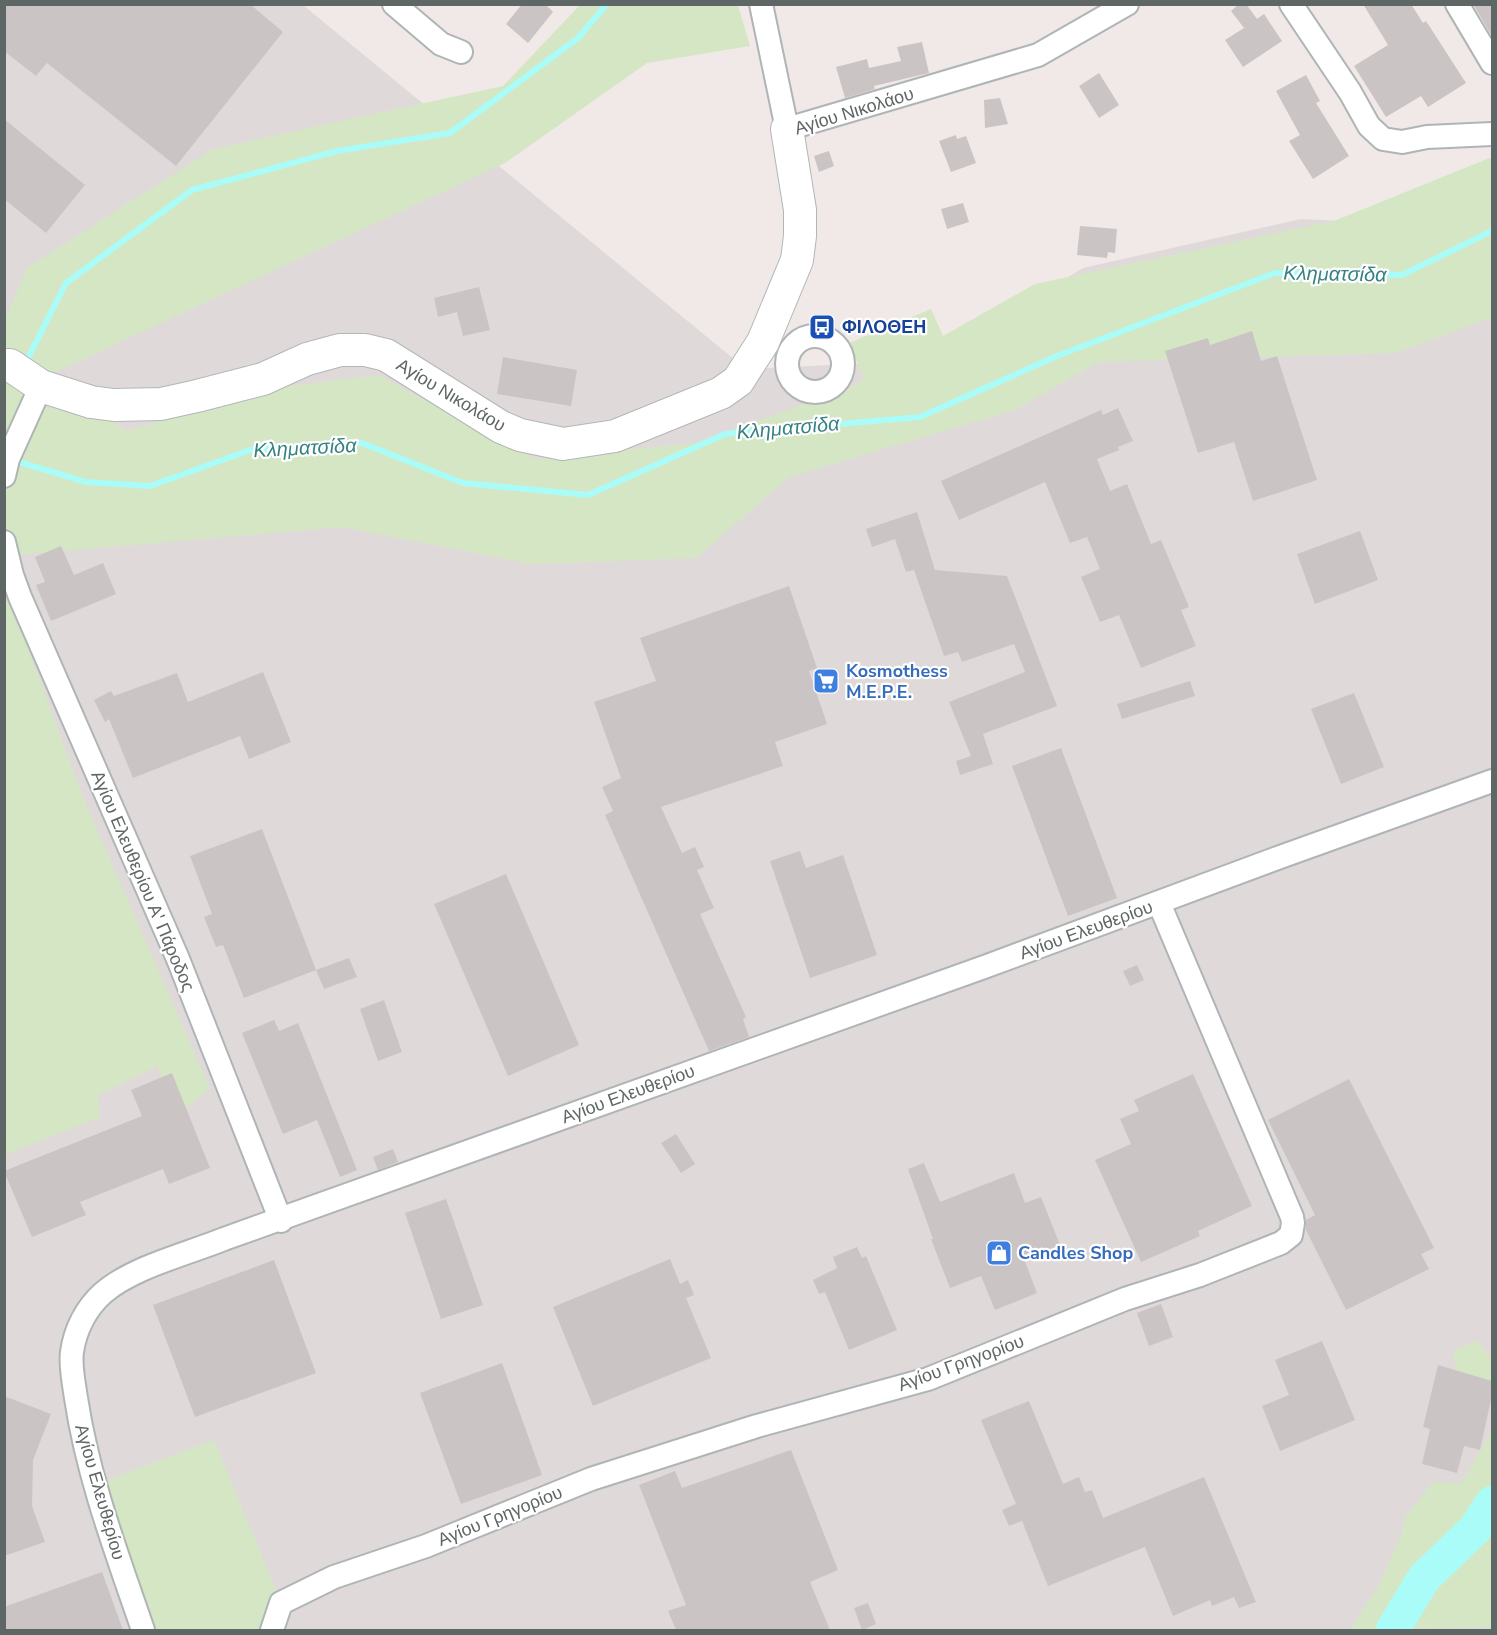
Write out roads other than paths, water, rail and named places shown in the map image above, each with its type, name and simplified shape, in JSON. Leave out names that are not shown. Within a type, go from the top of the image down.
[{"type":"street","points":[[394,4],[441,44],[461,52]]},
{"type":"street","points":[[761,4],[787,129]]},
{"type":"street","name":"Αγίου Νικολάου","points":[[4,365],[10,365],[41,386],[91,402],[114,405],[161,404],[262,379],[307,358],[324,353],[340,350],[365,350],[386,355],[501,427],[520,435],[563,444],[615,436],[721,393],[777,347],[797,260],[800,236],[800,210],[787,129],[1022,61],[1046,51],[1099,12],[1127,4]]},
{"type":"street","points":[[1291,4],[1375,133],[1392,142],[1427,137],[1492,134]]},
{"type":"street","points":[[1456,4],[1492,63]]},
{"type":"street","points":[[4,476],[8,459],[41,386]]},
{"type":"street","name":"Αγίου Ελευθερίου Α' Πάροδος","points":[[4,542],[20,597],[178,959],[280,1221]]},
{"type":"street","name":"Αγίου Ελευθερίου","points":[[143,1630],[92,1476],[81,1430],[71,1354],[77,1331],[87,1310],[101,1294],[118,1281],[224,1239],[280,1221],[630,1092],[1492,781]]},
{"type":"street","name":"Αγίου Γρηγορίου","points":[[272,1630],[281,1603],[334,1577],[426,1546],[591,1479],[757,1426],[928,1379],[1125,1299],[1200,1275],[1287,1240],[1293,1229],[1292,1217],[1159,903]]},
{"type":"waterway","name":"Κληματσίδα","points":[[29,356],[66,283],[192,190],[337,151],[450,133],[578,38],[607,4]]},
{"type":"waterway","name":"Κληματσίδα","points":[[12,460],[86,482],[150,486],[253,449],[362,443],[463,483],[588,495],[725,434],[920,417],[1057,356],[1275,273],[1402,275],[1492,231]]},
{"type":"waterway","points":[[1393,1629],[1424,1578],[1475,1529],[1492,1503]]},
{"type":"place","name":"ΦΙΛΟΘΕΗ","points":[[822,327]]},
{"type":"place","name":"Kosmothess M.E.P.E.","points":[[826,681]]},
{"type":"place","name":"Candles Shop","points":[[999,1253]]}]
